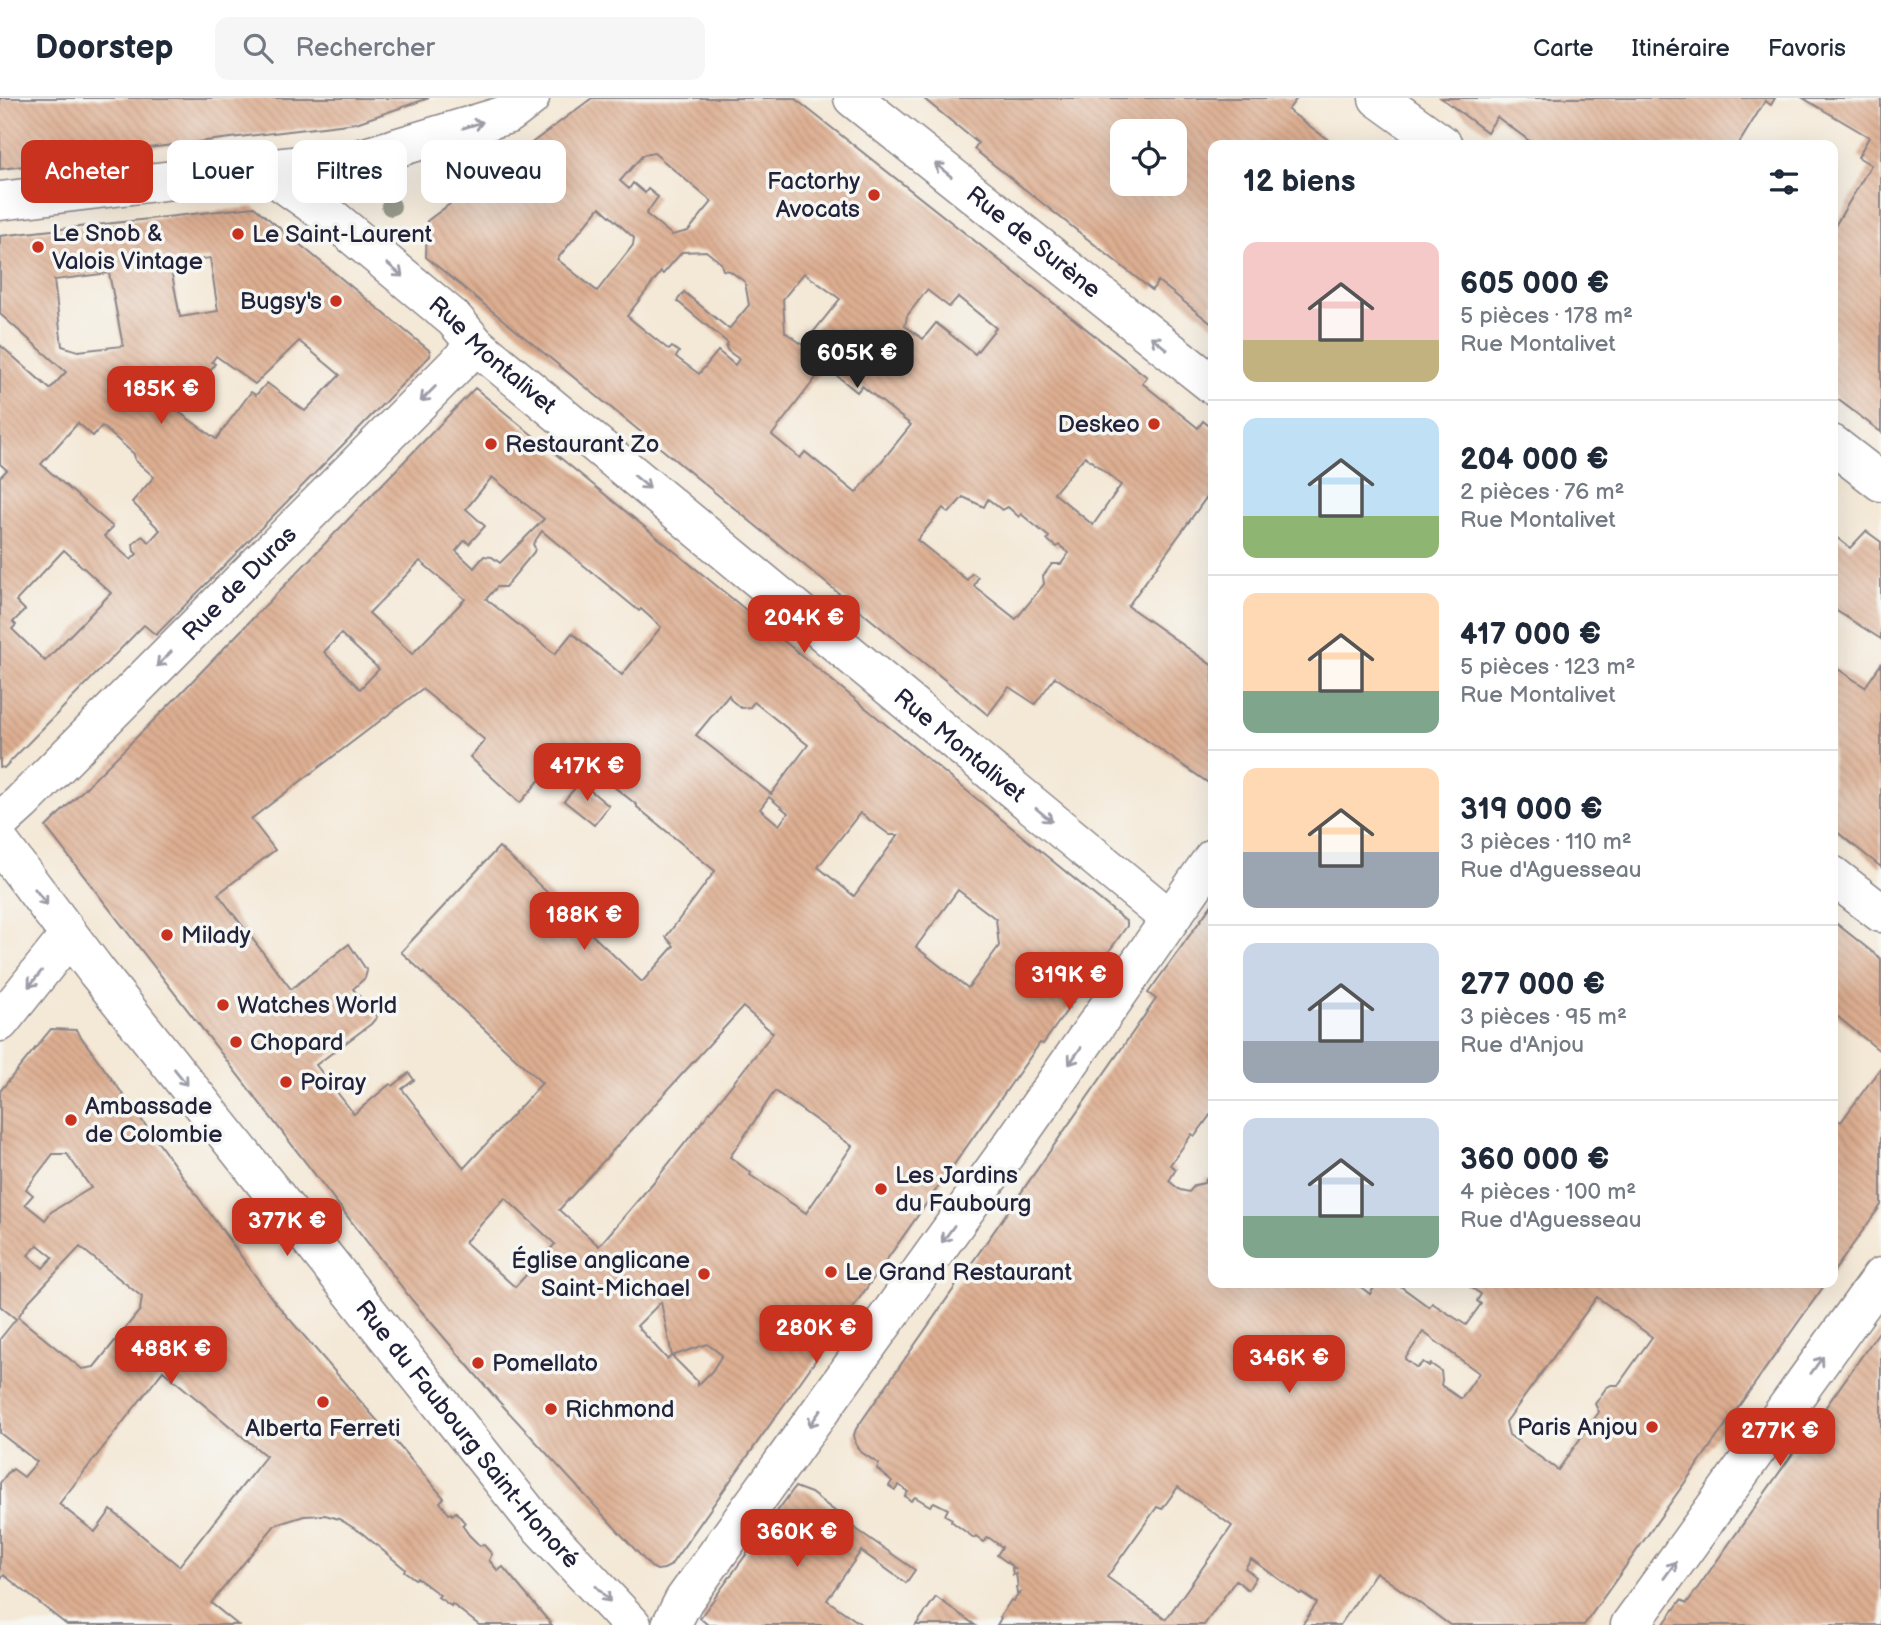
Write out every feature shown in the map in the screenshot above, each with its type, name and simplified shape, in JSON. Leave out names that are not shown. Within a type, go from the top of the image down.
[{"type":"street","points":[[278,167],[359,159],[509,114],[530,98]]},
{"type":"street","name":"Rue de Surène","points":[[853,98],[1208,381]]},
{"type":"street","points":[[1378,98],[1436,140]]},
{"type":"street","name":"Rue Montalivet","points":[[278,180],[332,218],[453,319],[476,345],[1170,919]]},
{"type":"street","points":[[0,201],[167,181]]},
{"type":"street","name":"Rue de Duras","points":[[0,822],[61,764],[476,345]]},
{"type":"street","points":[[1838,449],[1881,482]]},
{"type":"street","name":"Rue du Faubourg Saint-Honoré","points":[[0,843],[69,936],[532,1518],[632,1625]]},
{"type":"street","points":[[671,1625],[684,1600],[1007,1152],[1208,865]]},
{"type":"street","points":[[1838,880],[1881,913]]},
{"type":"street","points":[[0,1022],[69,936]]},
{"type":"street","points":[[1630,1625],[1881,1277]]},
{"type":"building","points":[[0,98],[429,98],[356,123],[215,140],[167,140],[167,146],[153,147],[153,140],[21,140],[21,166],[0,169]]},
{"type":"building","points":[[592,98],[794,98],[1147,377],[1142,383],[1198,428],[1203,421],[1208,425],[1208,499],[1206,498],[1128,606],[1208,662],[1208,783],[1055,677],[1035,704],[1009,687],[988,715],[426,257],[427,221],[451,203],[566,203],[566,140],[536,140]],"holes":[[[654,153],[712,202],[688,231],[672,235],[646,214],[658,197],[648,189],[645,193],[633,183],[629,189],[620,181],[643,155]],[[600,207],[634,238],[633,245],[597,291],[557,259]],[[706,251],[721,263],[723,270],[730,271],[745,282],[749,305],[729,329],[684,292],[677,301],[728,343],[728,351],[739,359],[735,365],[718,351],[699,374],[676,357],[679,352],[672,347],[669,350],[627,316],[661,272],[663,274],[682,252]],[[804,273],[840,299],[803,345],[785,332],[783,299]],[[927,290],[949,307],[958,297],[996,328],[975,354],[936,323],[923,339],[905,326],[907,316]],[[825,366],[857,392],[862,386],[911,425],[856,493],[805,452],[800,458],[772,435]],[[1085,456],[1121,485],[1093,525],[1054,493]],[[963,497],[984,507],[988,499],[1002,510],[1008,507],[1049,537],[1047,540],[1069,553],[1061,564],[1052,564],[1043,576],[1044,584],[1016,619],[974,586],[978,577],[972,573],[967,580],[917,540],[943,508],[949,513]]]},
{"type":"building","points":[[923,98],[1297,98],[1288,110],[1328,140],[1208,140],[1208,321],[1158,281],[1152,290],[974,149],[978,143]]},
{"type":"building","points":[[1441,98],[1775,98],[1771,105],[1765,101],[1741,140],[1528,140],[1497,117],[1487,132]]},
{"type":"building","points":[[1803,98],[1881,98],[1881,432],[1838,400],[1838,221],[1871,165],[1858,157],[1869,137]]},
{"type":"building","points":[[254,207],[430,351],[430,356],[156,635],[144,625],[4,768],[0,767],[0,477],[7,470],[0,464],[0,345],[50,389],[66,372],[0,314],[0,236]],"holes":[[[210,258],[218,311],[180,317],[170,263]],[[109,273],[123,346],[78,351],[62,346],[54,280]],[[299,341],[340,375],[305,411],[267,383],[256,395],[251,392],[216,439],[179,412],[215,364],[212,362],[216,356],[255,384]],[[78,423],[93,436],[102,426],[134,454],[135,460],[154,477],[132,502],[160,530],[149,542],[142,536],[133,544],[137,554],[131,560],[104,536],[113,527],[41,464]],[[64,550],[111,593],[45,661],[12,629],[16,625],[13,622],[25,610],[16,601]]]},
{"type":"building","points":[[475,388],[1127,922],[1127,926],[1043,1044],[1040,1043],[670,1566],[657,1570],[651,1567],[493,1395],[412,1300],[46,827],[176,698]],"holes":[[[492,477],[544,519],[500,563],[492,557],[484,556],[474,568],[456,551],[465,540],[469,544],[485,526],[466,509]],[[542,531],[661,627],[622,675],[572,633],[555,654],[486,599],[497,587],[505,587],[534,552],[533,544]],[[420,561],[465,599],[412,654],[369,613]],[[341,634],[379,669],[360,689],[324,652]],[[422,689],[485,740],[470,757],[520,803],[566,749],[715,871],[666,937],[674,946],[642,982],[499,847],[401,952],[542,1083],[464,1168],[402,1089],[414,1080],[409,1073],[393,1086],[390,1084],[354,1114],[316,1065],[377,1017],[353,989],[365,978],[367,971],[349,944],[291,989],[218,894],[275,850],[251,819]],[[729,695],[741,708],[750,707],[754,702],[808,745],[771,794],[696,735]],[[769,797],[788,813],[779,825],[760,809]],[[860,813],[890,835],[898,835],[854,896],[818,867]],[[958,890],[996,919],[999,946],[968,988],[916,947]],[[743,1007],[773,1033],[599,1246],[559,1210]],[[775,1091],[852,1146],[806,1213],[750,1175],[751,1173],[730,1157]],[[505,1198],[555,1244],[515,1287],[465,1242]],[[661,1302],[672,1356],[667,1359],[637,1326]],[[707,1344],[722,1355],[712,1371],[698,1385],[672,1356]]]},
{"type":"building","points":[[1866,531],[1881,542],[1881,639],[1838,612],[1838,539],[1850,548]]},
{"type":"building","points":[[1881,664],[1881,867],[1838,833],[1838,669],[1865,687]]},
{"type":"building","points":[[580,782],[609,806],[594,825],[564,801]]},
{"type":"building","points":[[1208,910],[1208,1118],[1195,1136],[1192,1134],[1170,1165],[1176,1169],[1169,1181],[1180,1190],[1189,1192],[1195,1185],[1204,1183],[1208,1179],[1208,1288],[1362,1288],[1370,1294],[1374,1288],[1403,1288],[1429,1307],[1432,1303],[1466,1325],[1481,1304],[1477,1301],[1481,1294],[1472,1288],[1822,1288],[1584,1625],[1450,1625],[1376,1572],[1340,1625],[1302,1625],[1317,1603],[1251,1559],[1245,1568],[1256,1577],[1248,1590],[1236,1580],[1204,1625],[997,1625],[1011,1600],[1020,1593],[1017,1594],[1016,1574],[1013,1575],[1012,1568],[1015,1568],[997,1555],[1002,1547],[988,1537],[984,1542],[976,1536],[974,1538],[945,1515],[948,1509],[934,1502],[930,1506],[915,1497],[911,1501],[905,1496],[908,1492],[899,1485],[895,1490],[889,1486],[892,1481],[877,1469],[879,1464],[861,1452],[854,1435],[856,1429],[1156,999],[1148,993]],"holes":[[[1597,1297],[1652,1337],[1618,1385],[1606,1388],[1595,1404],[1599,1412],[1558,1470],[1509,1435],[1506,1422]],[[1423,1332],[1479,1373],[1461,1399],[1441,1385],[1441,1371],[1423,1362],[1417,1368],[1405,1359]],[[1178,1487],[1232,1526],[1166,1619],[1107,1577],[1157,1507],[1162,1509]]]},
{"type":"building","points":[[1838,925],[1881,959],[1881,1052],[1838,1017]]},
{"type":"building","points":[[51,1029],[76,1030],[273,1300],[444,1498],[440,1502],[449,1514],[456,1512],[465,1523],[462,1525],[469,1535],[492,1554],[489,1560],[498,1571],[503,1567],[552,1625],[479,1625],[404,1571],[405,1569],[362,1533],[339,1519],[325,1515],[304,1516],[275,1525],[211,1603],[238,1625],[67,1625],[4,1575],[0,1579],[0,1483],[13,1469],[24,1477],[37,1462],[0,1433],[0,1339],[16,1319],[0,1306],[0,1091]],"holes":[[[53,1154],[67,1154],[91,1188],[51,1212],[45,1220],[25,1204],[33,1195],[26,1189]],[[38,1245],[53,1257],[43,1268],[28,1255]],[[80,1247],[142,1297],[140,1310],[94,1367],[82,1369],[18,1317],[29,1301]],[[163,1371],[266,1456],[179,1566],[111,1510],[95,1532],[59,1504]]]},
{"type":"building","points":[[1881,1067],[1881,1205],[1838,1266],[1838,1120],[1841,1122]]},
{"type":"building","points":[[1881,1329],[1881,1625],[1663,1625],[1681,1600],[1687,1603]]},
{"type":"building","points":[[795,1487],[811,1493],[840,1515],[839,1517],[915,1570],[906,1583],[861,1551],[827,1600],[862,1625],[708,1625],[700,1618]]},
{"type":"building","points":[[936,1597],[975,1625],[916,1625]]},
{"type":"place","name":"Factorhy Avocats","points":[[874,195]]},
{"type":"place","name":"Le Saint-Laurent","points":[[238,234]]},
{"type":"place","name":"Le Snob & Valois Vintage","points":[[38,247]]},
{"type":"place","name":"Bugsy's","points":[[336,301]]},
{"type":"place","name":"Deskeo","points":[[1154,424]]},
{"type":"place","name":"Restaurant Zo","points":[[491,444]]},
{"type":"place","name":"Milady","points":[[167,935]]},
{"type":"place","name":"Watches World","points":[[223,1005]]},
{"type":"place","name":"Chopard","points":[[236,1042]]},
{"type":"place","name":"Poiray","points":[[286,1082]]},
{"type":"place","name":"Ambassade de Colombie","points":[[71,1120]]},
{"type":"place","name":"Les Jardins du Faubourg","points":[[881,1189]]},
{"type":"place","name":"Le Grand Restaurant","points":[[831,1272]]},
{"type":"place","name":"Église anglicane Saint-Michael","points":[[704,1274]]},
{"type":"place","name":"Pomellato","points":[[478,1363]]},
{"type":"place","name":"Alberta Ferreti","points":[[323,1402]]},
{"type":"place","name":"Richmond","points":[[551,1409]]},
{"type":"place","name":"Paris Anjou","points":[[1652,1427]]}]
